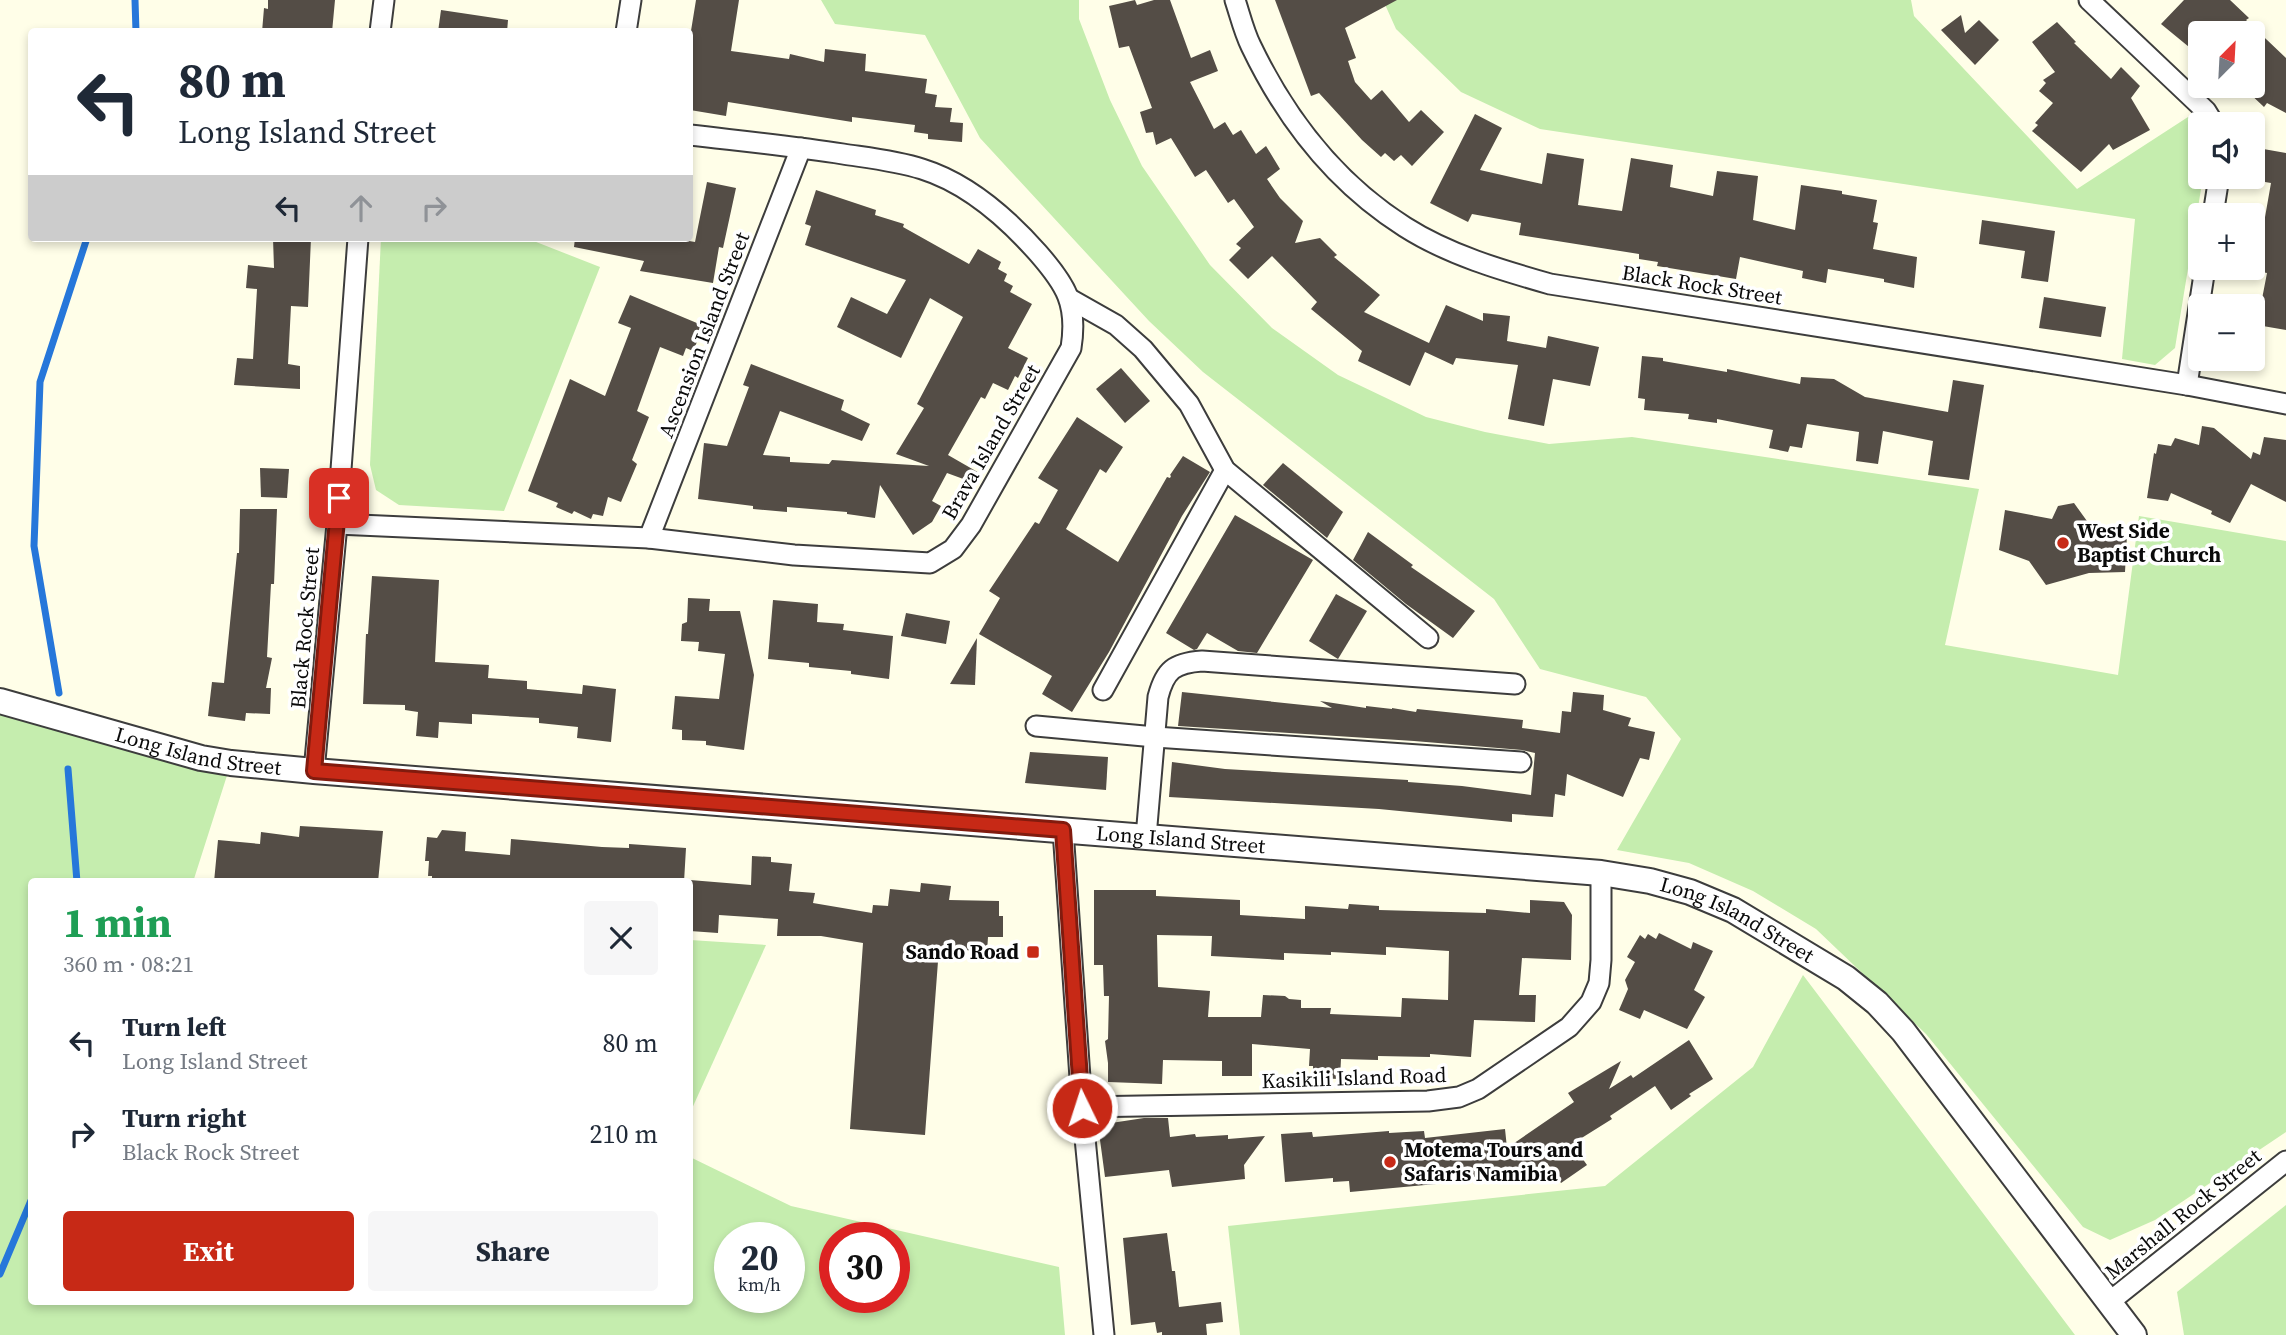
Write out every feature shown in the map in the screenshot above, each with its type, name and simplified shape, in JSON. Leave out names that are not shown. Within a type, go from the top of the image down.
[{"type":"street","points":[[380,28],[384,0]]},
{"type":"street","points":[[627,28],[631,0]]},
{"type":"street","name":"Black Rock Street","points":[[1235,0],[1250,44],[1282,103],[1317,151],[1364,198],[1407,229],[1503,271],[1550,284],[2188,385],[2286,404]]},
{"type":"street","points":[[2089,0],[2207,112]]},
{"type":"street","name":"Brava Island Street","points":[[337,524],[649,538],[794,555],[930,563],[953,549],[971,525],[1071,348],[1074,327],[1070,299],[1056,274],[1031,245],[992,208],[957,185],[923,170],[801,148],[693,135]]},
{"type":"street","name":"Ascension Island Street","points":[[649,538],[801,148]]},
{"type":"street","name":"Black Rock Street","points":[[314,771],[337,524],[358,242]]},
{"type":"street","points":[[2188,385],[2203,280]]},
{"type":"street","points":[[1070,299],[1116,325],[1143,349],[1189,404],[1225,470],[1428,638]]},
{"type":"street","points":[[1103,690],[1225,470]]},
{"type":"street","points":[[1146,837],[1158,698],[1162,682],[1172,668],[1186,662],[1516,684]]},
{"type":"street","name":"Long Island Street","points":[[0,702],[192,755],[231,763],[1601,873],[1690,891],[1733,911],[1846,978],[1877,1003],[1903,1031],[2134,1335]]},
{"type":"street","points":[[1036,726],[1521,762]]},
{"type":"street","points":[[1063,830],[1082,1108],[1104,1335]]},
{"type":"street","name":"Kasikili Island Road","points":[[1082,1108],[1428,1101],[1459,1097],[1478,1089],[1569,1027],[1591,1002],[1598,983],[1601,960],[1601,873]]},
{"type":"street","name":"Marshall Rock Street","points":[[2108,1303],[2286,1161]]},
{"type":"green space","points":[[821,0],[1079,0],[1079,19],[1110,100],[1142,166],[1210,265],[1272,328],[1338,375],[1426,417],[1549,444],[1632,437],[1979,489],[1945,645],[2118,675],[2139,516],[2286,541],[2286,1132],[2155,1220],[2110,1240],[2083,1227],[1926,1034],[1816,929],[1753,891],[1689,863],[1617,850],[1681,739],[1646,697],[1540,669],[1494,599],[1203,372],[1149,321],[980,138],[925,35],[835,24]]},
{"type":"green space","points":[[1383,0],[1911,0],[1914,16],[2077,189],[2188,117],[2188,189],[2201,189],[2199,203],[2188,203],[2188,269],[2175,348],[2155,365],[2122,359],[2135,219],[1540,129],[1461,92],[1396,29]]},
{"type":"green space","points":[[381,242],[536,242],[600,267],[504,511],[399,505],[376,490],[370,465]]},
{"type":"green space","points":[[0,700],[231,763],[194,878],[28,878],[28,1305],[693,1305],[693,1158],[791,1206],[861,1222],[819,1222],[819,1313],[910,1313],[910,1233],[1059,1267],[1065,1335],[0,1335]]},
{"type":"green space","points":[[693,940],[766,945],[693,1106]]},
{"type":"green space","points":[[1803,975],[2075,1335],[1240,1335],[1228,1226],[1605,1186],[1753,1067]]},
{"type":"green space","points":[[2286,1205],[2286,1335],[2184,1335],[2177,1292]]},
{"type":"building","points":[[268,0],[335,0],[332,28],[262,28],[264,8],[268,9]]},
{"type":"building","points":[[696,0],[739,0],[731,51],[789,59],[790,54],[824,62],[825,49],[866,54],[865,71],[927,79],[925,93],[937,95],[935,107],[952,108],[950,122],[963,123],[962,142],[928,139],[928,134],[914,132],[915,125],[852,117],[852,122],[728,102],[726,116],[693,110],[691,28]]},
{"type":"building","points":[[1135,0],[1137,5],[1154,0],[1170,0],[1191,58],[1210,50],[1218,71],[1190,82],[1214,129],[1225,122],[1233,135],[1241,130],[1256,154],[1266,146],[1280,169],[1267,179],[1280,198],[1303,221],[1295,243],[1320,238],[1337,255],[1334,257],[1380,295],[1364,312],[1429,343],[1446,305],[1483,321],[1483,313],[1510,316],[1507,341],[1546,348],[1548,336],[1599,347],[1590,386],[1553,379],[1544,426],[1508,419],[1518,365],[1456,358],[1453,365],[1425,352],[1410,386],[1358,361],[1362,351],[1311,309],[1317,302],[1272,256],[1248,279],[1229,260],[1241,248],[1236,244],[1254,227],[1234,199],[1228,203],[1206,170],[1195,177],[1171,138],[1156,145],[1153,132],[1146,133],[1140,112],[1152,108],[1129,46],[1119,48],[1109,6]]},
{"type":"building","points":[[1275,0],[1397,0],[1345,28],[1356,58],[1348,61],[1355,82],[1371,100],[1382,90],[1409,122],[1421,110],[1444,132],[1412,166],[1401,155],[1394,161],[1385,153],[1381,157],[1319,93],[1311,96]]},
{"type":"building","points":[[2184,0],[2230,0],[2249,18],[2247,21],[2188,21],[2188,46],[2161,24]]},
{"type":"building","points":[[441,10],[508,20],[507,28],[439,28]]},
{"type":"building","points":[[1961,15],[1965,33],[1979,20],[1999,40],[1975,65],[1941,30]]},
{"type":"building","points":[[2057,22],[2076,42],[2074,43],[2111,79],[2121,67],[2140,86],[2131,98],[2150,130],[2113,150],[2109,144],[2081,172],[2032,131],[2038,125],[2035,123],[2053,103],[2039,91],[2046,83],[2043,80],[2055,72],[2032,42]]},
{"type":"building","points":[[2265,38],[2286,58],[2286,113],[2267,103],[2264,107],[2254,98],[2265,98]]},
{"type":"building","points":[[1475,114],[1502,128],[1480,170],[1542,184],[1547,153],[1584,159],[1578,205],[1622,211],[1631,158],[1673,165],[1670,187],[1713,196],[1717,171],[1758,176],[1753,220],[1795,230],[1801,185],[1877,200],[1873,222],[1878,223],[1873,249],[1917,257],[1914,288],[1884,282],[1884,279],[1828,269],[1826,283],[1802,278],[1803,271],[1740,257],[1736,279],[1657,266],[1658,262],[1639,259],[1639,254],[1519,235],[1521,223],[1472,214],[1468,222],[1430,203]]},
{"type":"building","points":[[2265,149],[2286,153],[2286,330],[2265,326],[2265,217],[2271,183],[2265,182]]},
{"type":"building","points":[[707,182],[736,188],[723,248],[719,247],[713,283],[640,271],[644,261],[574,247],[575,242],[695,242]]},
{"type":"building","points":[[816,190],[876,210],[875,215],[904,224],[903,227],[969,264],[978,249],[1001,262],[998,269],[1007,274],[1004,281],[1013,286],[1010,292],[1032,304],[1008,348],[1028,358],[1018,378],[1015,376],[1008,390],[993,383],[985,399],[981,397],[948,455],[981,474],[977,484],[947,473],[932,501],[941,506],[932,522],[913,535],[880,485],[875,518],[847,512],[787,507],[787,512],[753,509],[753,506],[698,499],[704,443],[727,446],[749,387],[743,385],[751,364],[844,400],[841,410],[870,424],[862,441],[780,411],[763,455],[790,457],[790,462],[829,464],[832,460],[929,466],[896,454],[924,408],[917,404],[963,317],[930,298],[901,358],[837,327],[851,297],[887,314],[906,280],[805,245],[811,226],[805,224]]},
{"type":"building","points":[[1982,220],[2055,231],[2048,282],[2021,278],[2025,251],[1979,244]]},
{"type":"building","points":[[273,242],[311,242],[308,307],[291,306],[288,364],[300,366],[300,389],[234,385],[237,358],[253,359],[257,289],[246,288],[248,265],[274,268]]},
{"type":"building","points":[[630,295],[704,326],[693,351],[686,348],[683,356],[660,347],[637,411],[649,417],[632,460],[637,464],[621,502],[608,497],[603,516],[593,514],[591,519],[556,507],[558,503],[528,491],[570,379],[605,396],[631,328],[618,323]]},
{"type":"building","points":[[2044,297],[2106,307],[2101,337],[2039,328]]},
{"type":"building","points":[[1642,356],[1800,384],[1801,377],[1834,379],[1865,397],[1948,412],[1953,380],[1984,385],[1969,480],[1928,475],[1933,441],[1883,431],[1878,464],[1856,461],[1859,432],[1807,424],[1802,448],[1790,446],[1788,452],[1769,448],[1773,430],[1717,419],[1717,423],[1688,419],[1689,414],[1644,410],[1645,399],[1638,398]]},
{"type":"building","points":[[1121,368],[1150,401],[1125,423],[1096,389]]},
{"type":"building","points":[[1077,417],[1123,447],[1106,473],[1100,469],[1066,529],[1118,562],[1167,477],[1170,478],[1183,456],[1210,472],[1182,516],[1109,652],[1072,712],[1042,694],[1052,676],[979,634],[1000,598],[989,591],[1035,522],[1039,524],[1058,490],[1038,478]]},
{"type":"building","points":[[2202,426],[2214,428],[2251,459],[2253,452],[2260,455],[2264,437],[2286,440],[2286,502],[2251,484],[2230,523],[2211,514],[2212,511],[2171,493],[2168,501],[2147,498],[2154,453],[2156,454],[2158,444],[2171,446],[2175,438],[2199,445]]},
{"type":"building","points":[[1283,463],[1343,512],[1327,538],[1263,485]]},
{"type":"building","points":[[260,468],[289,469],[287,498],[261,497]]},
{"type":"building","name":"West Side Baptist Church","points":[[2074,503],[2092,528],[2127,535],[2125,572],[2089,573],[2046,585],[2029,561],[1999,550],[2005,510],[2052,519],[2058,506]]},
{"type":"building","points":[[240,509],[277,509],[267,657],[272,658],[266,688],[271,688],[270,714],[246,713],[245,721],[208,716],[212,682],[224,683],[239,553]]},
{"type":"building","points":[[1235,515],[1313,560],[1257,653],[1238,651],[1207,633],[1194,650],[1166,633]]},
{"type":"building","points":[[1368,532],[1413,565],[1411,567],[1475,611],[1453,638],[1353,560]]},
{"type":"building","points":[[372,576],[439,580],[435,662],[489,665],[488,678],[527,681],[527,689],[582,694],[583,685],[616,689],[611,742],[577,738],[578,727],[539,723],[539,718],[472,714],[472,724],[439,722],[438,738],[416,736],[418,712],[405,710],[405,705],[363,704]]},
{"type":"building","points":[[1336,594],[1367,611],[1338,659],[1309,641]]},
{"type":"building","points":[[688,598],[710,599],[709,611],[740,611],[754,675],[744,750],[706,745],[706,741],[682,740],[682,730],[672,729],[675,696],[719,699],[725,654],[698,651],[699,642],[681,641],[682,624],[687,622]]},
{"type":"building","points":[[773,600],[818,604],[817,622],[844,624],[843,630],[893,636],[889,679],[851,674],[851,671],[809,667],[809,663],[768,659]]},
{"type":"building","points":[[906,613],[950,621],[946,644],[901,636]]},
{"type":"building","points":[[977,638],[975,685],[950,684]]},
{"type":"building","points":[[1182,692],[1332,708],[1320,701],[1366,708],[1416,712],[1417,709],[1523,720],[1522,728],[1560,733],[1562,711],[1571,712],[1573,692],[1604,695],[1603,710],[1631,718],[1628,726],[1655,732],[1649,760],[1640,758],[1623,797],[1567,774],[1565,796],[1555,794],[1553,817],[1512,814],[1512,822],[1379,809],[1169,797],[1172,762],[1225,769],[1408,780],[1531,795],[1535,753],[1414,741],[1178,726]]},
{"type":"building","points":[[1030,752],[1108,757],[1106,790],[1025,783]]},
{"type":"building","points":[[300,826],[383,831],[378,878],[214,878],[218,840],[260,844],[261,832],[299,837]]},
{"type":"building","points":[[442,830],[466,832],[465,851],[510,855],[511,839],[602,847],[629,848],[629,844],[686,848],[684,878],[432,878],[428,876],[429,861],[425,861],[427,837],[437,838]]},
{"type":"building","points":[[752,856],[771,857],[771,862],[792,864],[789,891],[815,893],[813,903],[872,913],[873,905],[888,906],[890,889],[920,892],[921,883],[951,886],[949,900],[999,901],[999,916],[1003,916],[1003,937],[988,937],[987,952],[939,948],[925,1135],[850,1129],[863,943],[821,936],[777,936],[778,919],[719,915],[718,933],[693,931],[693,880],[751,885]]},
{"type":"building","points":[[1094,890],[1156,890],[1156,896],[1240,900],[1240,915],[1305,919],[1305,906],[1348,909],[1349,904],[1379,906],[1379,910],[1486,913],[1486,909],[1530,913],[1530,900],[1564,902],[1572,915],[1571,960],[1522,958],[1519,995],[1536,995],[1535,1022],[1474,1020],[1471,1057],[1430,1054],[1430,1057],[1378,1056],[1378,1060],[1341,1059],[1340,1079],[1313,1078],[1313,1066],[1309,1066],[1310,1049],[1252,1044],[1252,1076],[1222,1076],[1222,1061],[1163,1060],[1162,1084],[1108,1082],[1105,1041],[1108,1039],[1109,996],[1104,996],[1103,965],[1094,965]],"holes":[[[1157,935],[1212,936],[1211,956],[1284,960],[1284,953],[1386,955],[1386,947],[1449,951],[1448,1000],[1402,998],[1401,1017],[1330,1014],[1331,1008],[1301,1008],[1301,1000],[1263,995],[1261,1017],[1208,1017],[1210,991],[1158,987]]]},
{"type":"building","points":[[1659,933],[1691,949],[1693,942],[1713,951],[1694,990],[1705,997],[1687,1029],[1644,1010],[1640,1019],[1619,1010],[1628,989],[1625,980],[1635,962],[1627,957],[1640,935],[1645,939],[1648,934],[1656,939]]},
{"type":"building","points":[[1689,1040],[1713,1079],[1689,1094],[1691,1096],[1671,1110],[1655,1086],[1610,1116],[1612,1119],[1572,1144],[1587,1165],[1561,1183],[1547,1163],[1522,1178],[1479,1183],[1479,1180],[1350,1192],[1349,1181],[1333,1182],[1333,1178],[1285,1182],[1281,1134],[1312,1132],[1313,1137],[1424,1131],[1425,1138],[1505,1129],[1507,1148],[1574,1102],[1568,1093],[1621,1061],[1609,1089],[1631,1075],[1633,1078]]},
{"type":"building","points":[[1144,1118],[1168,1118],[1170,1137],[1195,1134],[1196,1137],[1228,1135],[1228,1139],[1265,1136],[1244,1165],[1245,1179],[1172,1187],[1169,1170],[1105,1177],[1098,1125]]},
{"type":"building","points":[[1167,1233],[1179,1307],[1221,1302],[1223,1322],[1206,1324],[1207,1335],[1162,1335],[1162,1332],[1157,1333],[1155,1322],[1131,1325],[1123,1238]]},
{"type":"waterway","points":[[135,0],[136,28]]},
{"type":"waterway","points":[[59,693],[34,546],[40,382],[86,242]]},
{"type":"waterway","points":[[68,769],[77,878]]},
{"type":"waterway","points":[[0,1274],[28,1208]]},
{"type":"place","name":"West Side Baptist Church","points":[[2063,543]]},
{"type":"place","name":"Sando Road","points":[[1033,952]]},
{"type":"place","name":"Motema Tours and Safaris Namibia","points":[[1390,1162]]},
{"type":"route","points":[[339,498],[314,771],[1063,830],[1082,1108]]}]
